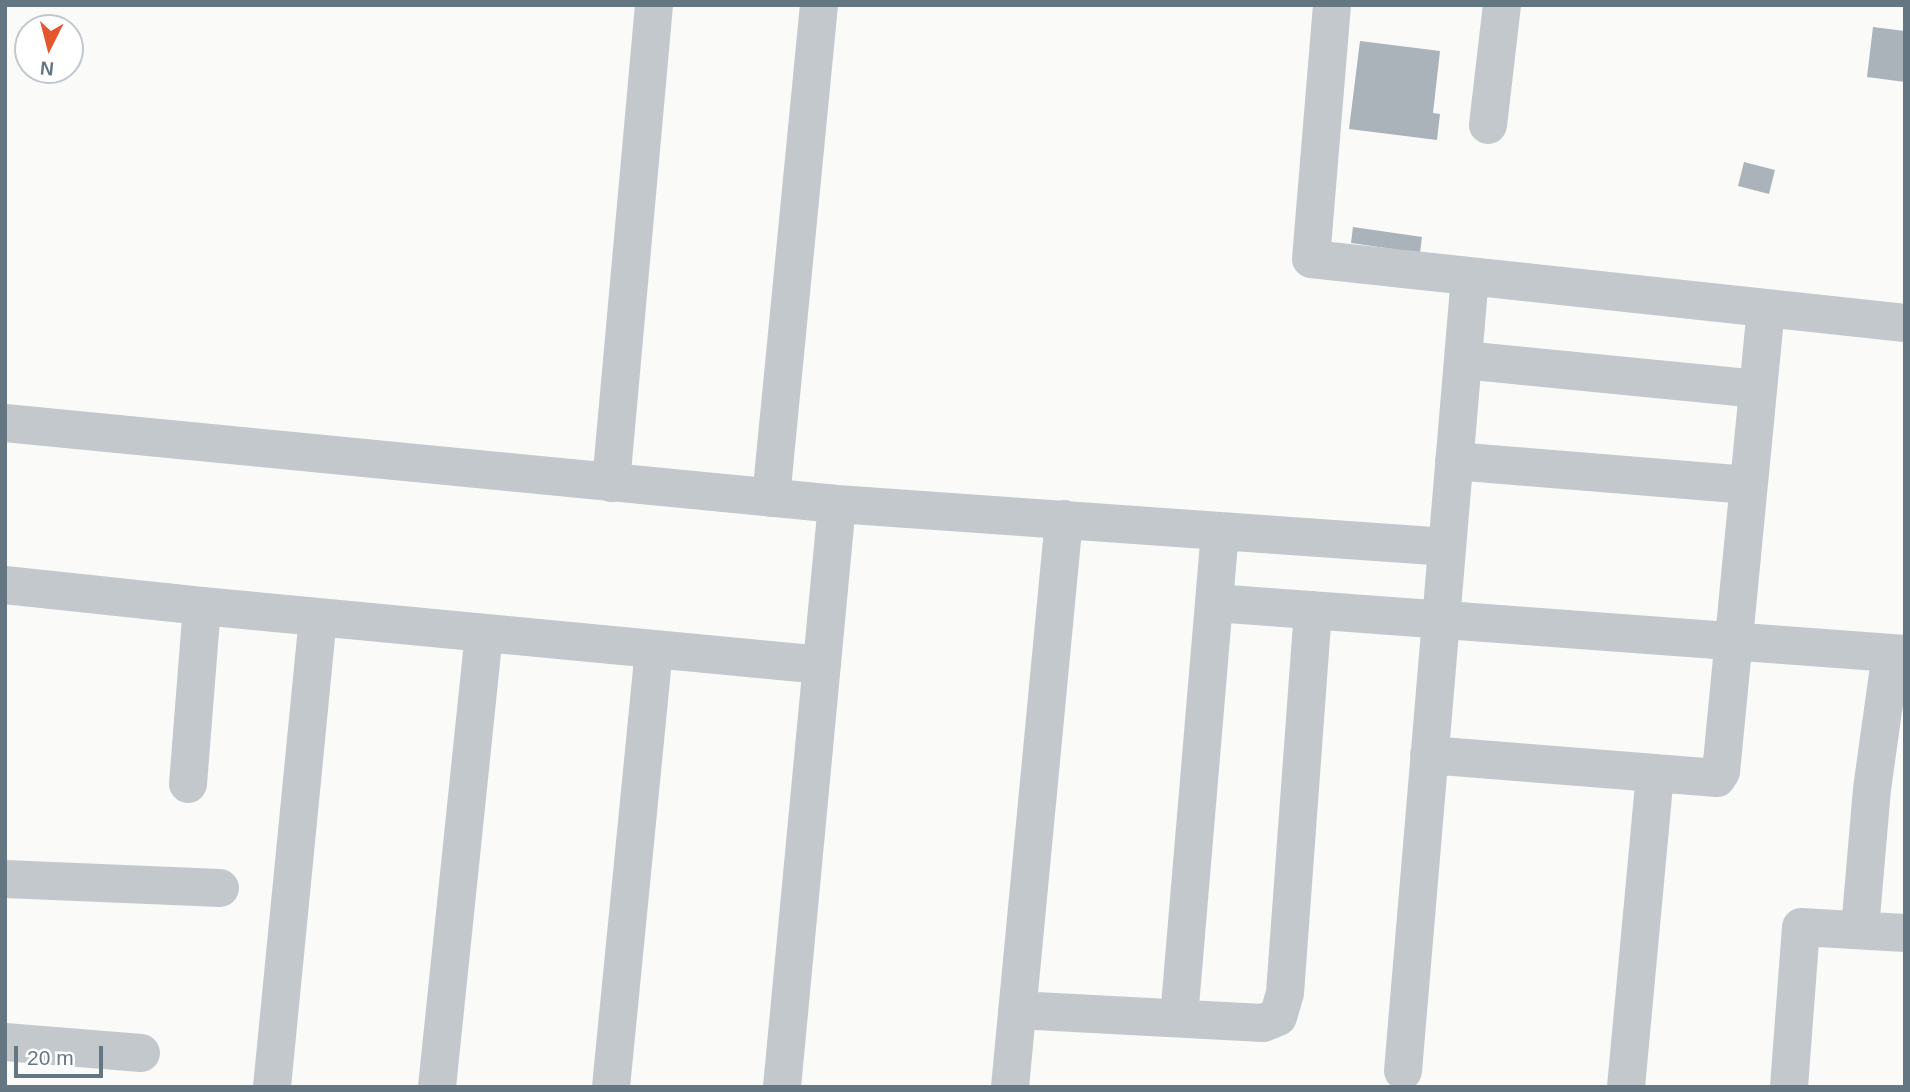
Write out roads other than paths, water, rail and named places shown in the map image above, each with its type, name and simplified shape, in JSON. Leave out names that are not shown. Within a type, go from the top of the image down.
[{"type":"street","points":[[611,483],[654,5]]},
{"type":"street","points":[[771,498],[819,5]]},
{"type":"street","points":[[1332,5],[1311,259],[1905,323]]},
{"type":"street","points":[[1488,125],[1502,5]]},
{"type":"street","points":[[1403,1070],[1470,276]]},
{"type":"street","points":[[1429,755],[1717,778],[1721,772],[1766,308]]},
{"type":"street","points":[[1463,360],[1758,388]]},
{"type":"street","points":[[5,423],[771,498],[1447,547]]},
{"type":"street","points":[[1454,461],[1748,485]]},
{"type":"street","points":[[782,1087],[837,503]]},
{"type":"street","points":[[1010,1087],[1064,519]]},
{"type":"street","points":[[1179,1018],[1220,531]]},
{"type":"street","points":[[5,585],[822,665]]},
{"type":"street","points":[[1214,603],[1898,653],[1889,790],[1860,929]]},
{"type":"street","points":[[188,784],[202,606]]},
{"type":"street","points":[[1017,1010],[1262,1023],[1278,1017],[1285,993],[1313,610]]},
{"type":"street","points":[[272,1087],[318,617]]},
{"type":"street","points":[[437,1087],[484,633]]},
{"type":"street","points":[[611,1087],[654,649]]},
{"type":"street","points":[[1626,1087],[1655,774]]},
{"type":"street","points":[[5,879],[220,888]]},
{"type":"street","points":[[1789,1087],[1801,927],[1905,933]]},
{"type":"street","points":[[5,1042],[141,1053]]}]
